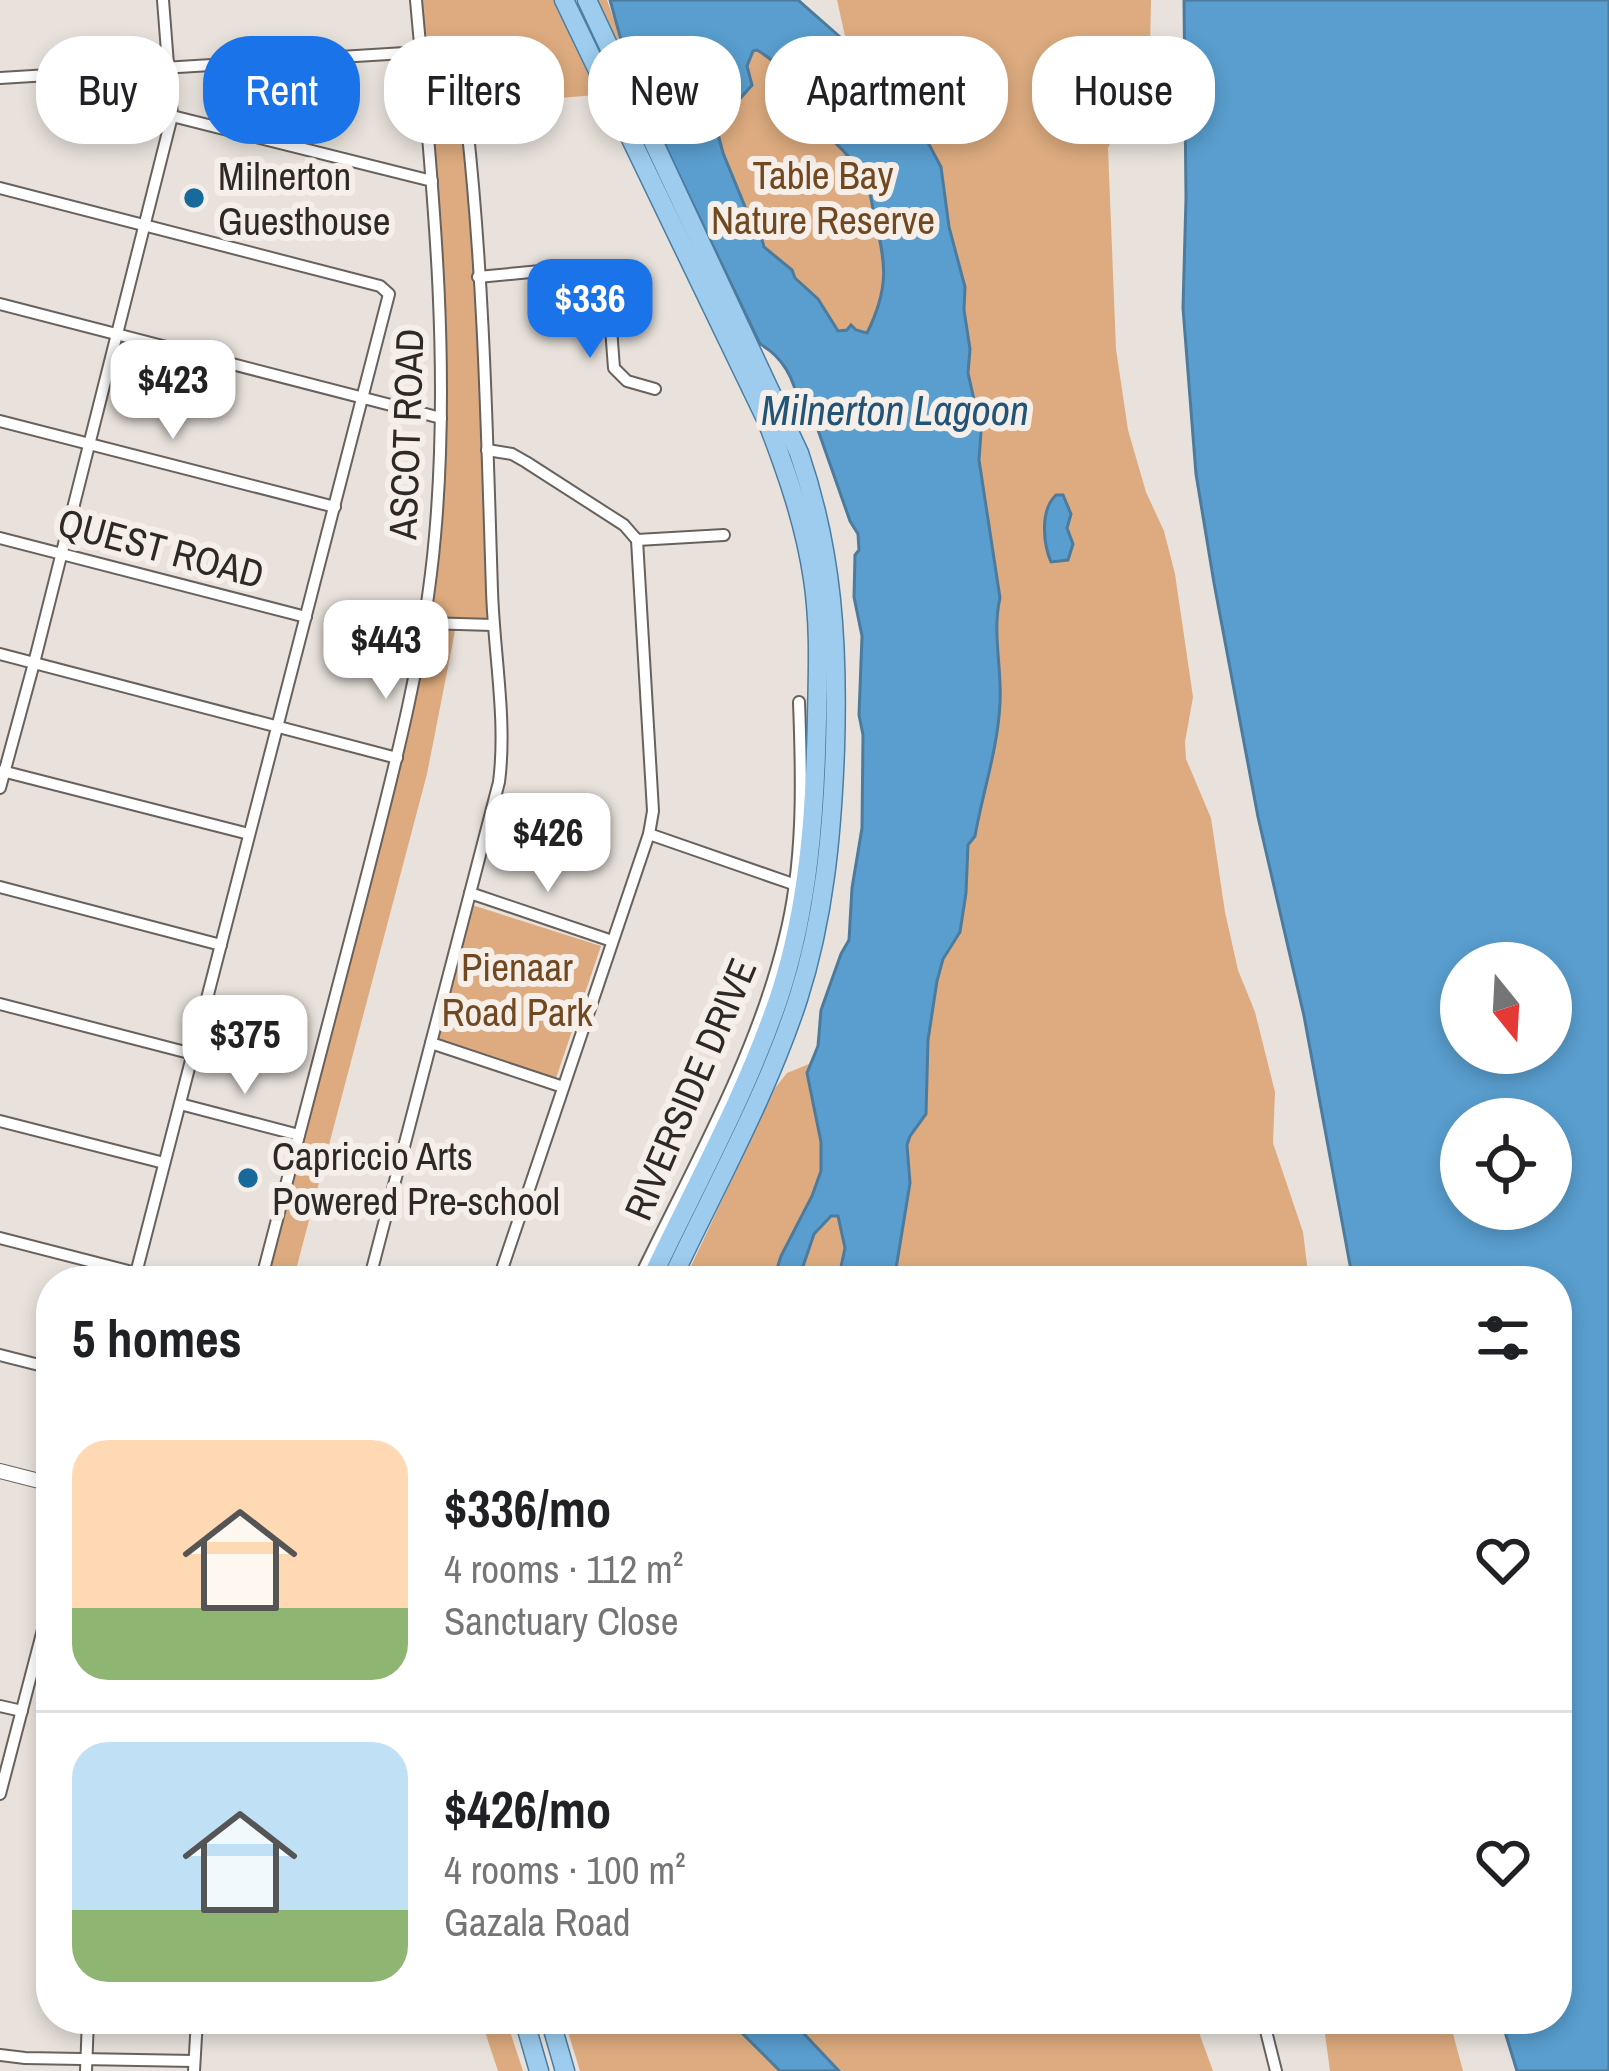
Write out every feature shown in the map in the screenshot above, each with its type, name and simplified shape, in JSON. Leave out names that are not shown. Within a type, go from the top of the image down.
[{"type":"main road","points":[[564,0],[767,421],[802,527],[818,635],[815,800],[805,892],[787,970],[758,1052],[657,1266]]},
{"type":"main road","points":[[587,0],[787,423],[818,514],[835,620],[833,809],[808,962],[783,1039],[677,1266]]},
{"type":"main road","points":[[528,2034],[539,2071]]},
{"type":"main road","points":[[554,2034],[565,2071]]},
{"type":"street","points":[[163,0],[166,36]]},
{"type":"street","name":"ASCOT ROAD","points":[[416,0],[419,36]]},
{"type":"street","points":[[179,65],[384,54]]},
{"type":"street","points":[[0,78],[36,75]]},
{"type":"street","points":[[179,118],[432,181]]},
{"type":"street","points":[[0,788],[165,144]]},
{"type":"street","name":"ASCOT ROAD","points":[[265,1266],[397,758],[425,623],[435,537],[442,342],[428,144]]},
{"type":"street","points":[[373,1266],[501,767],[468,144]]},
{"type":"street","points":[[0,188],[380,286],[389,299],[138,1266]]},
{"type":"street","points":[[478,277],[584,267],[607,274],[614,368],[627,381],[655,388]]},
{"type":"street","points":[[0,304],[441,418]]},
{"type":"street","points":[[0,421],[335,507]]},
{"type":"street","points":[[487,450],[526,462],[624,525],[637,540],[653,797],[649,834],[503,1266]]},
{"type":"street","points":[[637,540],[724,536]]},
{"type":"street","name":"QUEST ROAD","points":[[0,538],[306,617]]},
{"type":"street","points":[[425,623],[493,625]]},
{"type":"street","points":[[0,654],[397,758]]},
{"type":"street","name":"RIVERSIDE DRIVE","points":[[645,1266],[757,1026],[784,940],[801,803],[799,702]]},
{"type":"street","points":[[2,771],[249,835]]},
{"type":"street","points":[[649,834],[793,884]]},
{"type":"street","points":[[0,887],[221,945]]},
{"type":"street","points":[[470,893],[612,941]]},
{"type":"street","points":[[0,1004],[193,1054]]},
{"type":"street","points":[[431,1043],[563,1087]]},
{"type":"street","points":[[180,1104],[299,1135]]},
{"type":"street","points":[[0,1120],[164,1163]]},
{"type":"street","points":[[0,1238],[97,1266]]},
{"type":"street","points":[[0,1354],[36,1363]]},
{"type":"street","points":[[0,1471],[36,1480]]},
{"type":"street","points":[[0,1794],[36,1657]]},
{"type":"street","points":[[0,1706],[22,1712]]},
{"type":"street","points":[[86,2065],[87,2034]]},
{"type":"street","points":[[0,2055],[86,2065],[194,2066],[196,2034]]},
{"type":"street","points":[[1267,2034],[1276,2071]]},
{"type":"green space","points":[[416,0],[564,0],[588,50],[588,96],[564,98],[564,36],[418,36]]},
{"type":"green space","name":"Table Bay Nature Reserve","points":[[589,0],[607,0],[614,20],[610,0],[798,0],[839,36],[765,36],[765,144],[1008,144],[1008,36],[845,36],[837,0],[1151,0],[1150,36],[1032,36],[1032,144],[1110,144],[1116,349],[1128,430],[1175,574],[1193,697],[1186,759],[1211,818],[1238,970],[1255,1012],[1275,1092],[1273,1143],[1303,1232],[1307,1266],[691,1266],[775,1088],[787,1073],[809,1064],[818,1046],[821,1010],[849,940],[862,828],[862,636],[854,597],[858,534],[812,413],[798,404],[781,362],[760,344],[669,144],[741,144],[741,36],[610,36]]},
{"type":"green space","points":[[425,144],[468,144],[493,625],[456,626],[427,774],[297,1266],[265,1266],[418,668],[441,418]]},
{"type":"green space","name":"Pienaar Road Park","points":[[472,905],[601,946],[555,1081],[436,1042]]},
{"type":"green space","points":[[486,2034],[511,2034],[523,2071],[498,2071]]},
{"type":"green space","points":[[569,2034],[1199,2034],[1213,2071],[580,2071]]},
{"type":"green space","points":[[1325,2034],[1453,2034],[1463,2071],[1330,2071]]},
{"type":"water","name":"Milnerton Lagoon","points":[[610,0],[798,0],[839,36],[765,36],[765,56],[753,51],[747,66],[752,85],[741,97],[741,36],[620,36]]},
{"type":"water","points":[[1184,0],[1609,0],[1609,2071],[1517,2071],[1506,2034],[1572,2034],[1572,1266],[1350,1266],[1304,1016],[1258,817],[1196,474],[1183,308],[1185,144],[1215,144],[1215,36],[1184,36]]},
{"type":"water","name":"Milnerton Lagoon","points":[[665,144],[721,144],[764,247],[818,299],[838,331],[851,325],[867,333],[884,274],[881,247],[867,182],[837,144],[929,144],[941,167],[949,227],[965,287],[968,373],[982,418],[979,460],[1000,598],[1000,703],[975,836],[968,845],[960,932],[943,959],[937,981],[928,1040],[926,1114],[907,1145],[910,1183],[896,1266],[841,1266],[845,1248],[838,1216],[831,1216],[814,1234],[803,1266],[778,1266],[821,1171],[821,1142],[807,1073],[818,1046],[821,1010],[849,940],[862,828],[862,636],[854,597],[858,534],[812,413],[798,404],[781,362],[760,344]]},
{"type":"water","points":[[1056,495],[1063,495],[1071,514],[1067,528],[1073,544],[1068,560],[1051,562],[1044,527]]},
{"type":"water","points":[[743,2034],[804,2034],[839,2071],[780,2071]]},
{"type":"place","name":"Milnerton Guesthouse","points":[[194,198]]},
{"type":"place","name":"Capriccio Arts Powered Pre-school","points":[[248,1178]]}]
